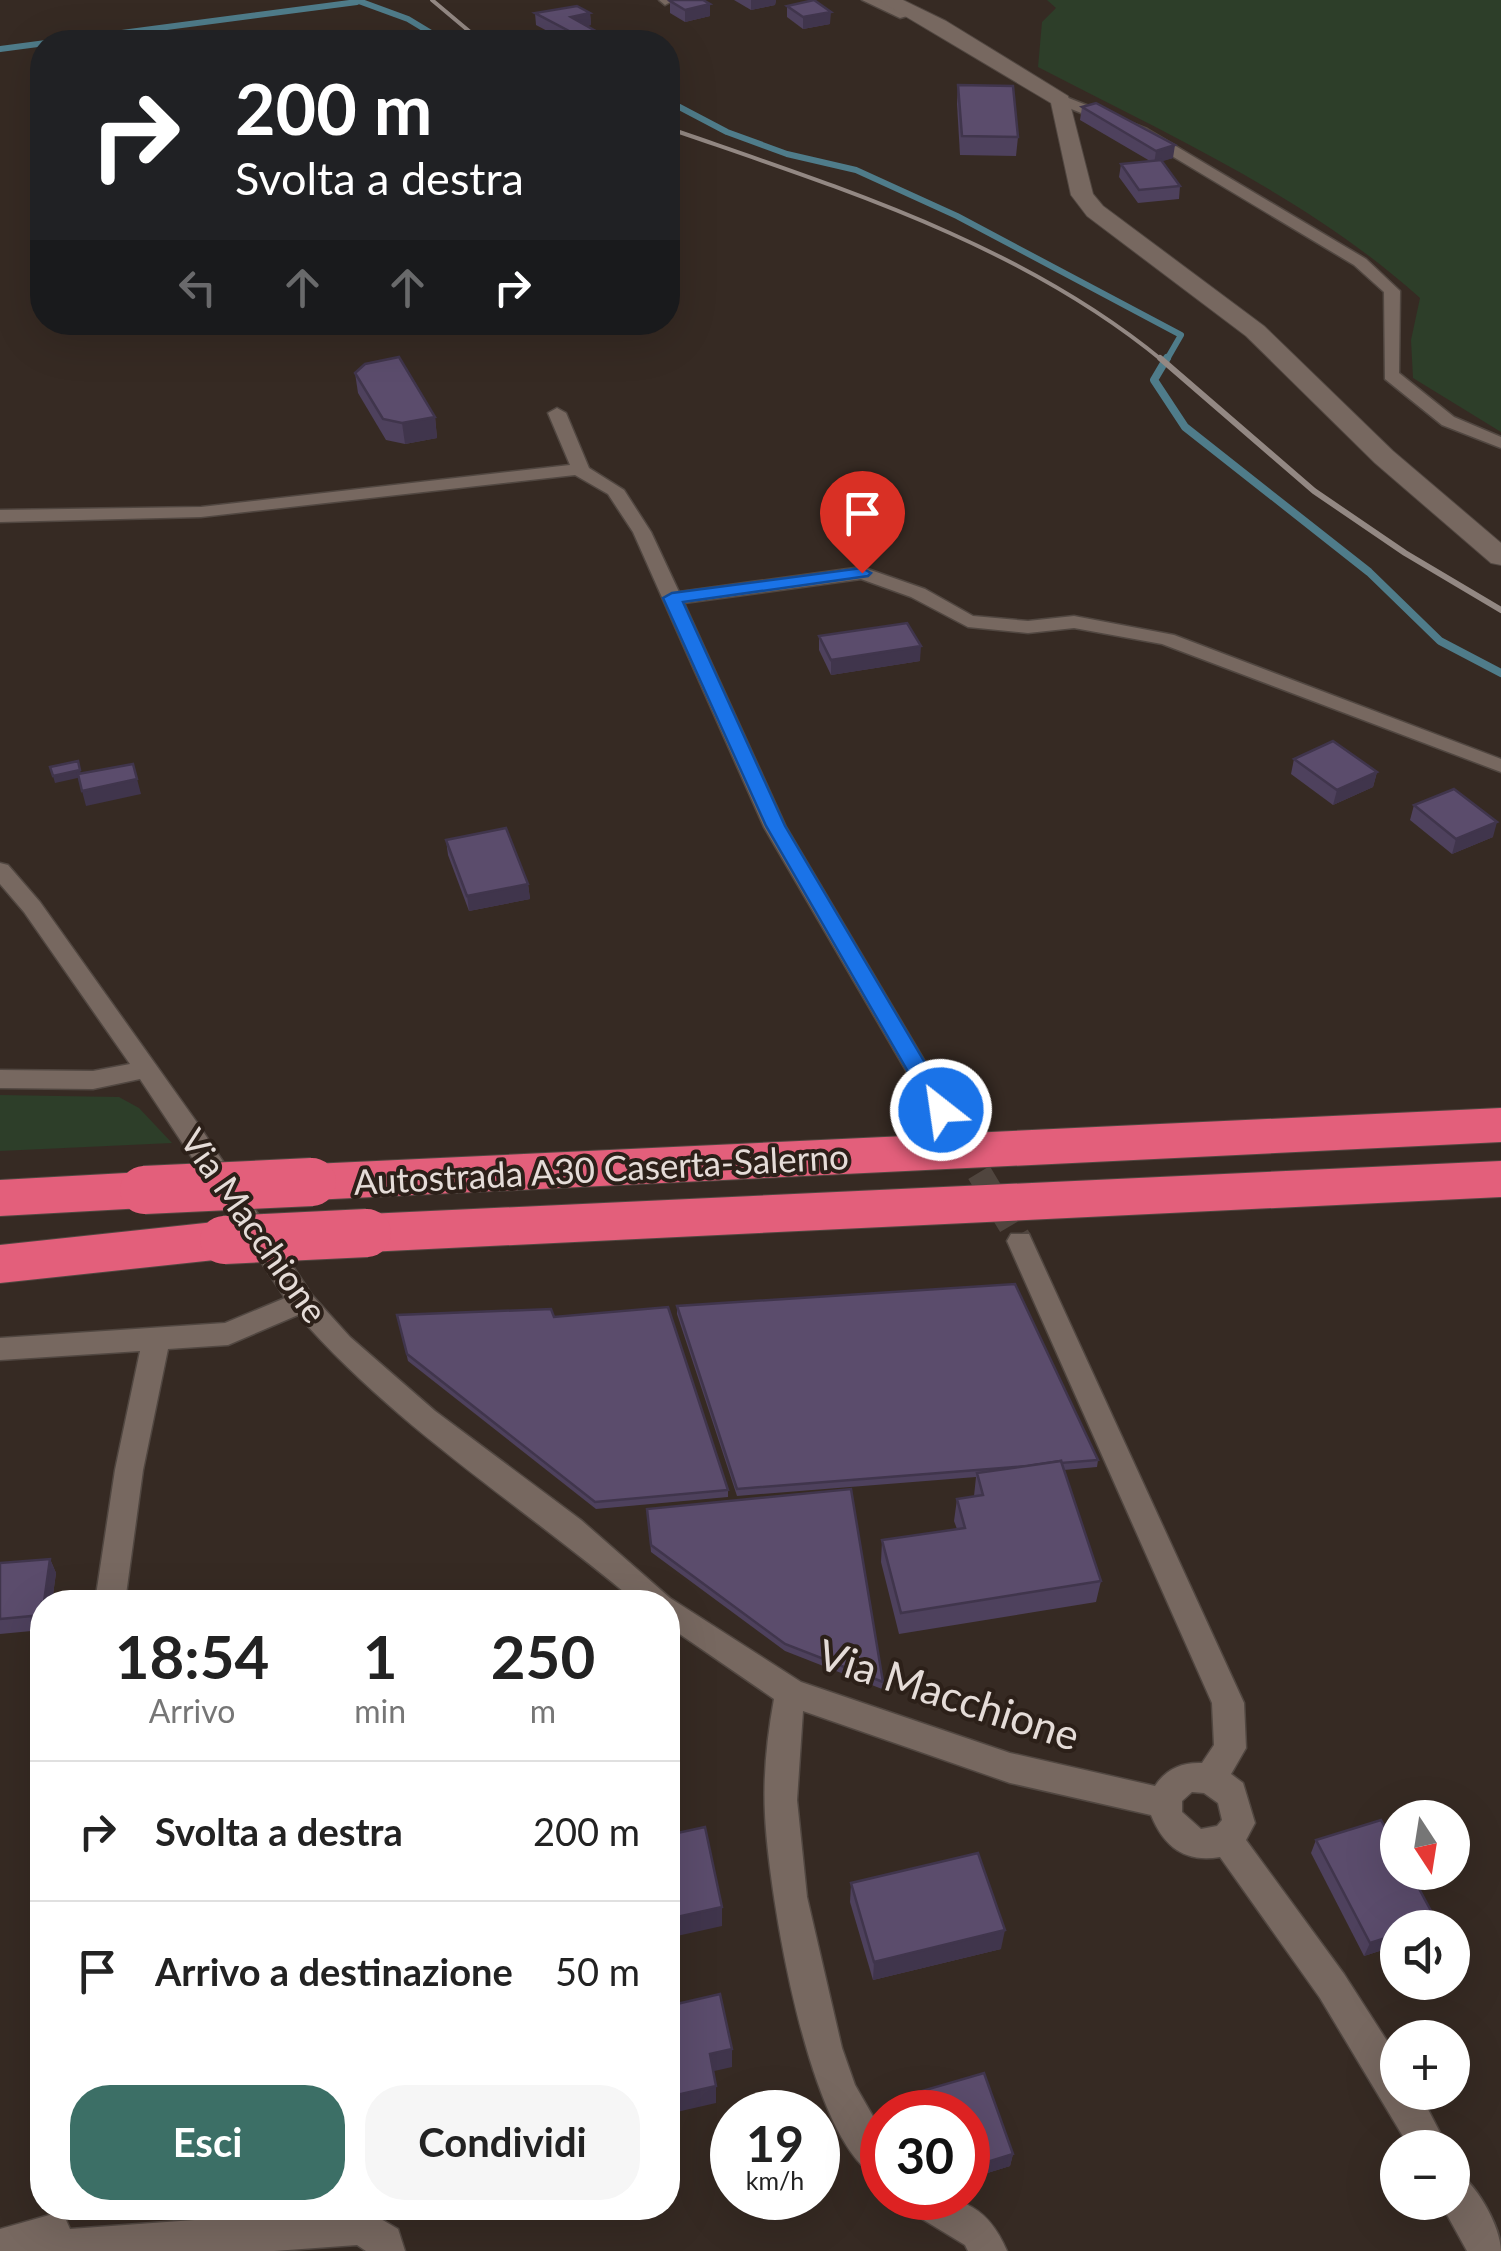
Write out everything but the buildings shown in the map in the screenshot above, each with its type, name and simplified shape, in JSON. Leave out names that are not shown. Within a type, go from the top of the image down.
[{"type":"highway","name":"Autostrada A30 Caserta-Salerno","points":[[0,1198],[1501,1125]]},
{"type":"highway","name":"Autostrada A30 Caserta-Salerno","points":[[224,1240],[1501,1179]]},
{"type":"highway","points":[[0,1250],[224,1240]]},
{"type":"highway","points":[[0,1264],[224,1240]]},
{"type":"main road","points":[[896,8],[939,24],[1062,100],[1082,195],[1095,212],[1255,331],[1384,458],[1501,556]]},
{"type":"street","points":[[868,0],[896,8]]},
{"type":"street","points":[[1062,100],[1142,132],[1360,262],[1392,290],[1392,375],[1448,422],[1501,442]]},
{"type":"street","points":[[557,413],[580,469],[615,490],[642,532],[776,826],[941,1110]]},
{"type":"street","points":[[0,516],[201,512],[580,469]]},
{"type":"street","points":[[672,598],[862,573],[888,580],[980,624],[1028,627],[1074,622],[1167,639],[1501,766]]},
{"type":"street","name":"Via Macchione","points":[[0,870],[32,907],[146,1069],[302,1302],[340,1345],[425,1419],[643,1590]]},
{"type":"street","points":[[0,1079],[93,1080],[146,1069]]},
{"type":"street","points":[[1020,1242],[1228,1703],[1230,1748],[1210,1778]]},
{"type":"street","points":[[0,1349],[228,1334],[302,1302]]},
{"type":"street","points":[[112,1590],[129,1470],[156,1338]]},
{"type":"street","name":"Via Macchione","points":[[680,1618],[792,1693],[1010,1768],[1164,1803]]},
{"type":"street","points":[[792,1693],[782,1738],[781,1814],[794,1920],[832,2082],[860,2132]]},
{"type":"street","points":[[1189,1776],[1210,1778],[1232,1794],[1239,1823],[1228,1840],[1199,1846],[1175,1832],[1164,1803],[1170,1788],[1179,1781],[1189,1776]]},
{"type":"street","points":[[1228,1840],[1332,1986],[1380,2063]]},
{"type":"street","points":[[958,2220],[978,2232],[988,2251]]},
{"type":"street","points":[[1470,2220],[1488,2251]]},
{"type":"street","points":[[0,2248],[51,2235],[362,2226],[385,2242],[386,2251]]},
{"type":"green space","points":[[1047,0],[1501,0],[1501,432],[1413,378],[1411,340],[1420,298],[1377,262],[1332,229],[1236,170],[1038,67],[1042,22],[1056,8]]},
{"type":"green space","points":[[0,1095],[119,1097],[139,1108],[172,1143],[0,1151]]},
{"type":"waterway","points":[[356,0],[426,30]]},
{"type":"waterway","points":[[144,30],[357,2]]},
{"type":"waterway","points":[[0,49],[30,45]]},
{"type":"waterway","points":[[680,107],[727,132],[787,154],[856,170],[957,216],[1181,335],[1166,361]]},
{"type":"waterway","points":[[1167,358],[1154,380],[1185,427],[1369,572],[1440,641],[1501,673]]},
{"type":"tunnel","points":[[941,1109],[1020,1241]]},
{"type":"railway","points":[[432,0],[468,30]]},
{"type":"railway","points":[[680,132],[863,197],[989,251],[1050,283],[1163,361]]},
{"type":"railway","points":[[1160,358],[1314,491],[1405,553],[1501,610]]},
{"type":"route","points":[[862,573],[672,598],[776,826],[941,1110]]}]
